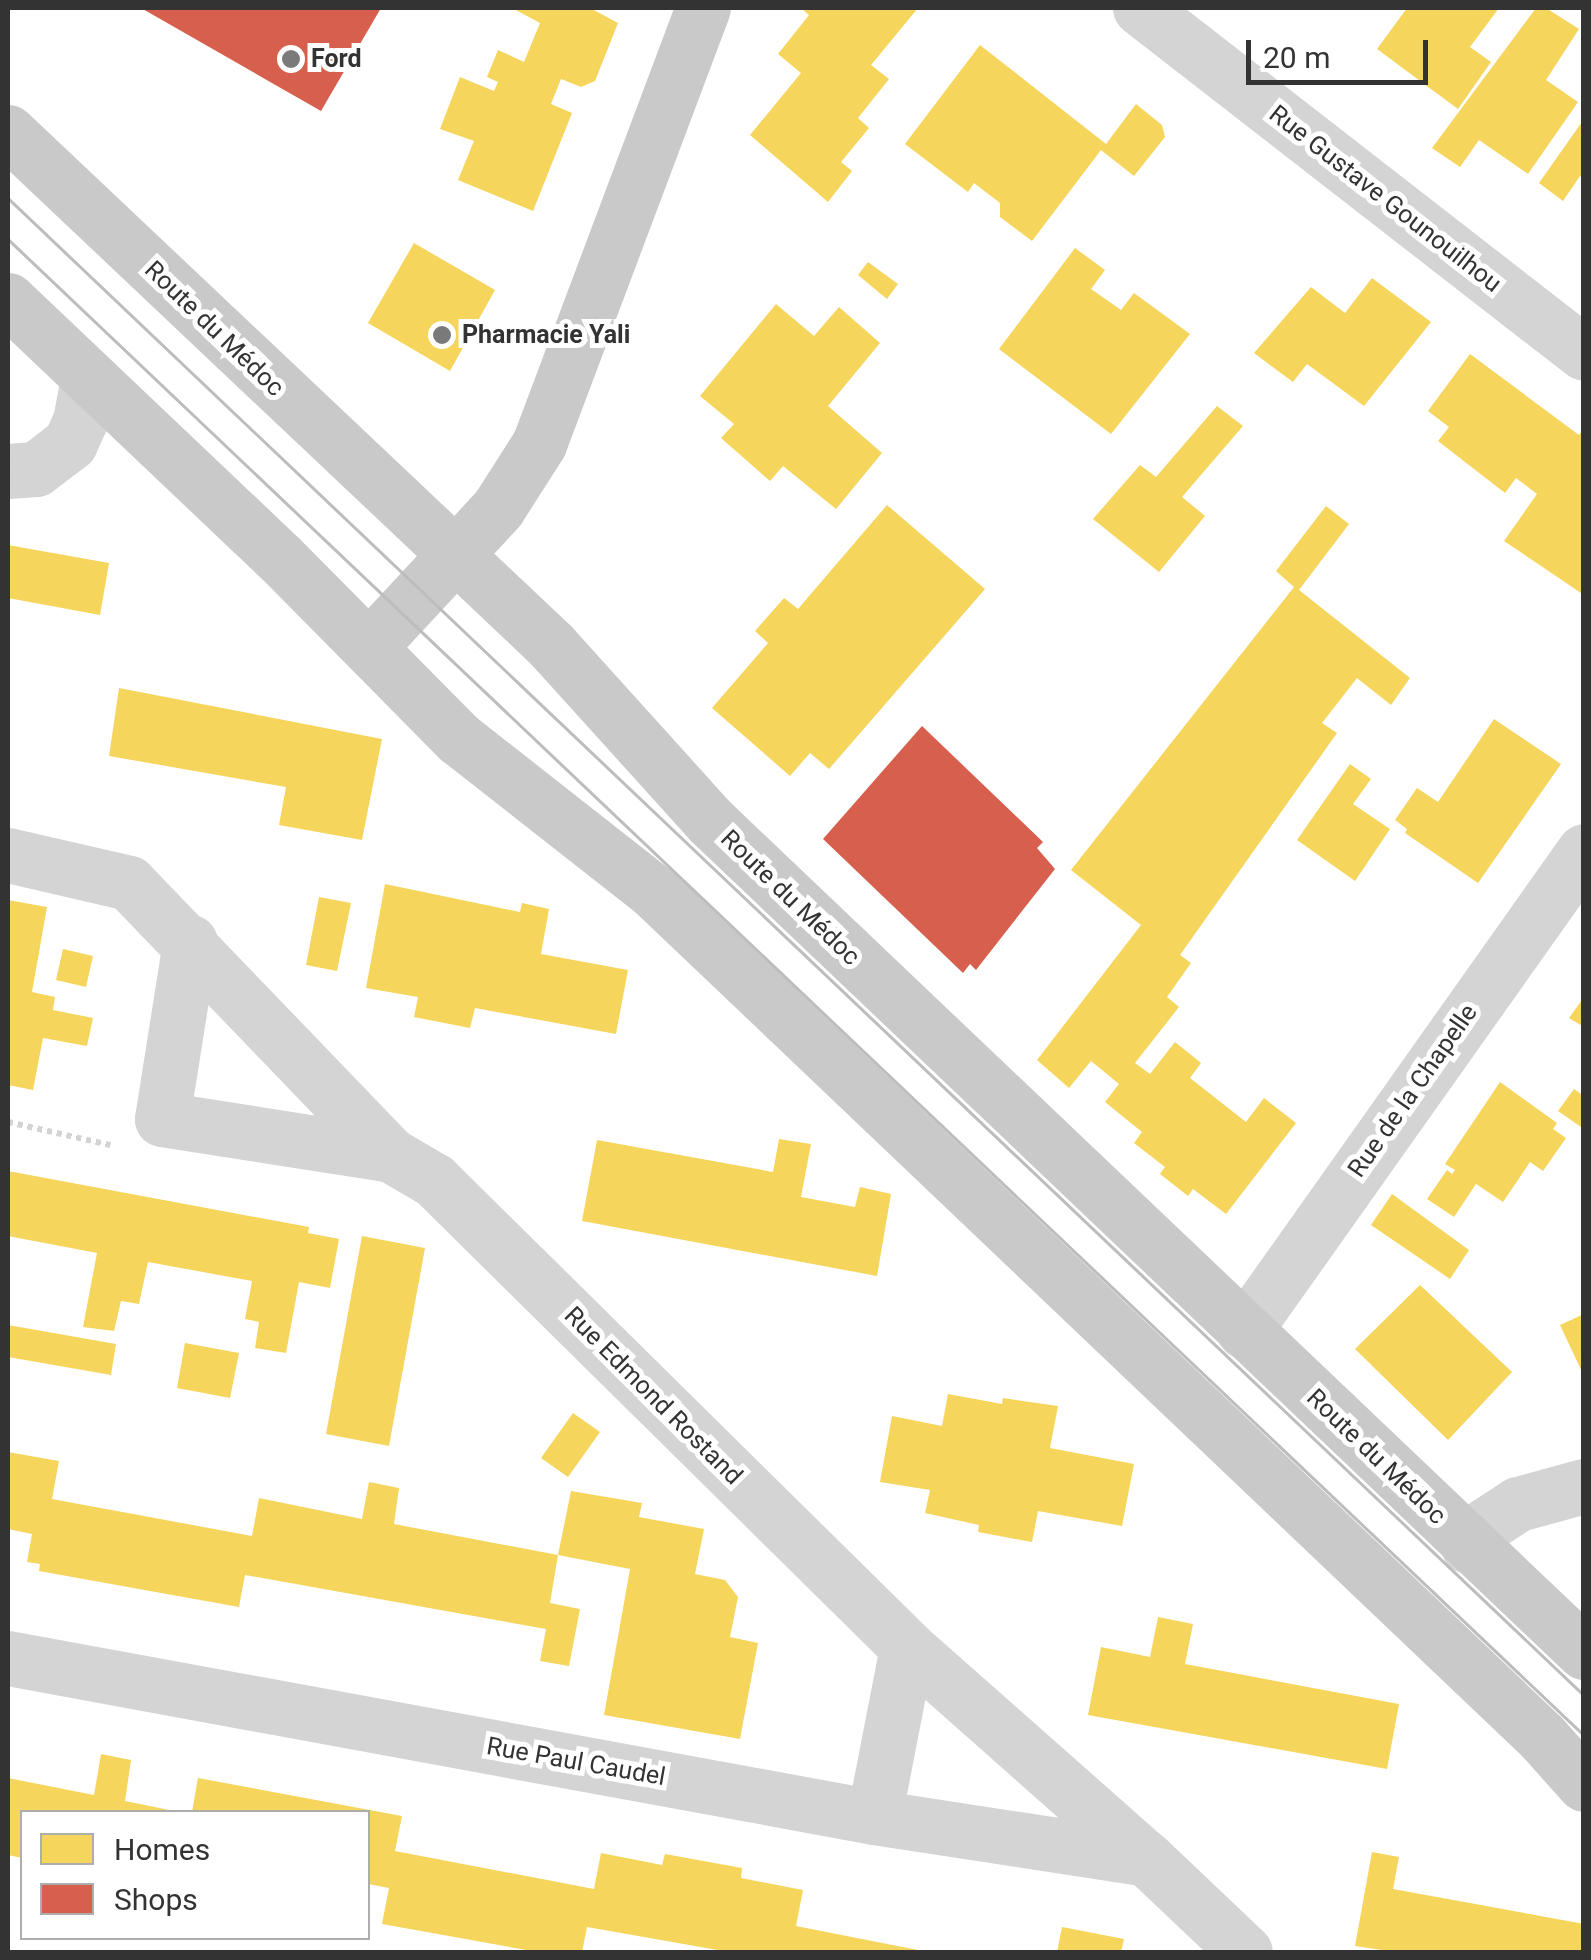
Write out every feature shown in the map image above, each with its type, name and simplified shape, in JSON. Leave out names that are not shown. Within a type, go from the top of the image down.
[{"type":"main road","points":[[368,647],[498,508],[539,444],[570,372],[703,8]]},
{"type":"main road","name":"Route du Médoc","points":[[8,132],[550,645],[710,821],[1468,1546],[1584,1652]]},
{"type":"main road","points":[[8,300],[458,738],[653,891],[1542,1737],[1584,1784]]},
{"type":"street","name":"Rue Gustave Gounouilhou","points":[[1140,8],[1584,353]]},
{"type":"street","points":[[8,471],[36,469],[70,444],[88,378]]},
{"type":"street","name":"Rue de la Chapelle","points":[[1244,1331],[1584,851]]},
{"type":"street","name":"Rue Edmond Rostand","points":[[8,855],[128,883],[190,942],[391,1155],[434,1180],[907,1648],[1147,1859],[1245,1952]]},
{"type":"street","points":[[162,1118],[190,942]]},
{"type":"street","name":"Rue Edmond Rostand","points":[[162,1118],[391,1155]]},
{"type":"street","points":[[1468,1546],[1487,1524],[1518,1504],[1584,1486]]},
{"type":"street","points":[[874,1817],[907,1648]]},
{"type":"street","name":"Rue Paul Caudel","points":[[8,1658],[874,1817],[1147,1859]]},
{"type":"path","points":[[8,1122],[119,1147],[162,1118]]},
{"type":"building: Homes","points":[[512,8],[590,8],[618,23],[595,81],[581,87],[561,79],[551,104],[572,113],[533,211],[458,180],[474,141],[440,129],[460,77],[494,91],[498,82],[487,77],[498,50],[524,62],[540,23]]},
{"type":"building: Homes","points":[[801,8],[918,8],[871,65],[889,79],[858,118],[869,128],[841,162],[852,171],[828,202],[750,135],[801,73],[778,54],[809,15]]},
{"type":"building: Homes","points":[[1407,8],[1499,8],[1470,47],[1491,62],[1458,109],[1377,49]]},
{"type":"building: Homes","points":[[1536,8],[1546,8],[1579,29],[1546,80],[1578,102],[1528,174],[1479,140],[1460,167],[1432,148]]},
{"type":"building: Homes","points":[[980,45],[1106,144],[1136,104],[1162,125],[1165,137],[1134,176],[1101,150],[1032,241],[1000,217],[1000,203],[974,183],[968,192],[905,144]]},
{"type":"building: Homes","points":[[1584,119],[1584,179],[1580,176],[1563,201],[1539,183]]},
{"type":"building: Homes","points":[[414,243],[495,290],[450,371],[368,323]]},
{"type":"building: Homes","points":[[1075,248],[1105,270],[1091,289],[1121,310],[1134,293],[1190,334],[1111,434],[999,349]]},
{"type":"building: Homes","points":[[868,262],[898,284],[887,299],[858,275]]},
{"type":"building: Homes","points":[[1372,278],[1431,322],[1364,406],[1307,364],[1293,382],[1254,353],[1311,287],[1345,313]]},
{"type":"building: Homes","points":[[776,304],[814,336],[839,307],[880,343],[828,406],[882,453],[836,509],[783,466],[770,481],[721,438],[734,424],[700,396]]},
{"type":"building: Homes","points":[[1470,354],[1579,435],[1584,428],[1584,595],[1504,541],[1537,494],[1516,478],[1505,493],[1438,441],[1449,427],[1428,411]]},
{"type":"building: Homes","points":[[1217,406],[1243,426],[1182,497],[1205,516],[1159,572],[1093,519],[1140,465],[1156,477]]},
{"type":"building: Homes","points":[[887,505],[985,589],[829,769],[810,753],[790,776],[712,708],[768,643],[755,631],[784,598],[798,609]]},
{"type":"building: Homes","points":[[1326,506],[1349,524],[1299,590],[1410,678],[1391,705],[1357,678],[1322,723],[1337,733],[1180,955],[1191,963],[1167,997],[1179,1007],[1135,1063],[1150,1074],[1175,1042],[1201,1063],[1190,1078],[1246,1122],[1264,1098],[1296,1123],[1226,1214],[1193,1189],[1188,1196],[1160,1174],[1165,1167],[1134,1143],[1142,1132],[1105,1102],[1119,1084],[1091,1061],[1069,1088],[1037,1060],[1141,925],[1071,870],[1294,587],[1276,571]]},
{"type":"building: Homes","points":[[8,545],[109,563],[100,615],[8,598]]},
{"type":"building: Homes","points":[[119,688],[382,739],[362,840],[279,825],[286,787],[109,756]]},
{"type":"building: Homes","points":[[1494,719],[1561,764],[1478,883],[1405,833],[1407,829],[1395,820],[1417,788],[1438,802]]},
{"type":"building: Homes","points":[[1350,764],[1371,779],[1353,804],[1390,829],[1355,881],[1297,840]]},
{"type":"building: Homes","points":[[385,884],[520,912],[522,903],[549,909],[541,954],[628,970],[616,1034],[475,1008],[470,1028],[414,1017],[418,997],[366,988]]},
{"type":"building: Homes","points":[[319,897],[351,903],[337,971],[306,965]]},
{"type":"building: Homes","points":[[8,900],[47,907],[32,992],[55,997],[53,1010],[93,1018],[87,1046],[43,1038],[33,1090],[8,1085]]},
{"type":"building: Homes","points":[[63,949],[93,956],[86,987],[56,980]]},
{"type":"building: Homes","points":[[1584,997],[1584,1027],[1569,1018]]},
{"type":"building: Homes","points":[[1500,1082],[1557,1123],[1553,1129],[1566,1138],[1543,1171],[1530,1162],[1503,1202],[1476,1184],[1454,1217],[1427,1199],[1447,1170],[1452,1174],[1455,1170],[1445,1164]]},
{"type":"building: Homes","points":[[1574,1089],[1584,1096],[1584,1129],[1558,1111]]},
{"type":"building: Homes","points":[[779,1139],[811,1144],[801,1197],[855,1207],[860,1187],[891,1194],[877,1276],[582,1221],[597,1140],[773,1172]]},
{"type":"building: Homes","points":[[8,1171],[309,1227],[308,1233],[339,1239],[330,1288],[299,1282],[286,1353],[255,1348],[259,1322],[245,1319],[252,1281],[148,1262],[139,1304],[121,1301],[114,1331],[83,1327],[97,1253],[8,1236]]},
{"type":"building: Homes","points":[[1392,1194],[1469,1250],[1450,1279],[1371,1225]]},
{"type":"building: Homes","points":[[362,1236],[425,1248],[389,1446],[326,1434]]},
{"type":"building: Homes","points":[[1420,1285],[1512,1372],[1448,1440],[1355,1349]]},
{"type":"building: Homes","points":[[1584,1314],[1584,1376],[1560,1325]]},
{"type":"building: Homes","points":[[8,1325],[116,1344],[111,1375],[8,1357]]},
{"type":"building: Homes","points":[[185,1343],[239,1353],[230,1398],[177,1388]]},
{"type":"building: Homes","points":[[948,1394],[1002,1404],[1003,1398],[1058,1406],[1050,1448],[1134,1464],[1122,1526],[1038,1511],[1032,1542],[978,1532],[979,1525],[925,1513],[930,1490],[880,1482],[892,1416],[942,1426]]},
{"type":"building: Homes","points":[[573,1413],[600,1432],[568,1477],[541,1458]]},
{"type":"building: Homes","points":[[8,1452],[59,1461],[52,1499],[252,1536],[259,1498],[362,1519],[369,1482],[399,1488],[394,1524],[558,1555],[550,1603],[580,1609],[569,1666],[540,1661],[546,1629],[245,1575],[239,1607],[39,1571],[40,1564],[27,1562],[32,1534],[8,1529]]},
{"type":"building: Homes","points":[[571,1491],[642,1503],[639,1517],[704,1529],[695,1574],[725,1580],[738,1597],[730,1637],[758,1643],[740,1739],[604,1715],[630,1569],[558,1555]]},
{"type":"building: Homes","points":[[1158,1617],[1193,1624],[1185,1664],[1399,1704],[1387,1769],[1088,1715],[1101,1647],[1150,1657]]},
{"type":"building: Homes","points":[[101,1754],[131,1760],[125,1801],[169,1810],[20,1810],[20,1858],[8,1855],[8,1778],[94,1795]]},
{"type":"building: Homes","points":[[198,1778],[370,1810],[192,1810]]},
{"type":"building: Homes","points":[[370,1810],[402,1816],[395,1851],[594,1889],[601,1853],[662,1865],[665,1854],[742,1868],[741,1878],[803,1890],[796,1926],[928,1952],[729,1952],[587,1927],[582,1952],[537,1952],[382,1924],[389,1888],[370,1884]]},
{"type":"building: Homes","points":[[1372,1852],[1399,1857],[1393,1889],[1584,1924],[1584,1952],[1395,1952],[1355,1946]]},
{"type":"building: Homes","points":[[1062,1927],[1124,1939],[1121,1952],[1057,1952]]},
{"type":"building: Shops","name":"Ford","points":[[141,8],[381,8],[321,111]]},
{"type":"building: Shops","points":[[922,726],[1043,842],[1037,848],[1055,869],[976,970],[970,964],[963,973],[823,839]]},
{"type":"tram line","points":[[8,198],[1584,1695]]},
{"type":"tram line","points":[[8,239],[1584,1735]]},
{"type":"place","name":"Ford","points":[[291,59]]},
{"type":"place","name":"Pharmacie Yali","points":[[442,335]]}]
